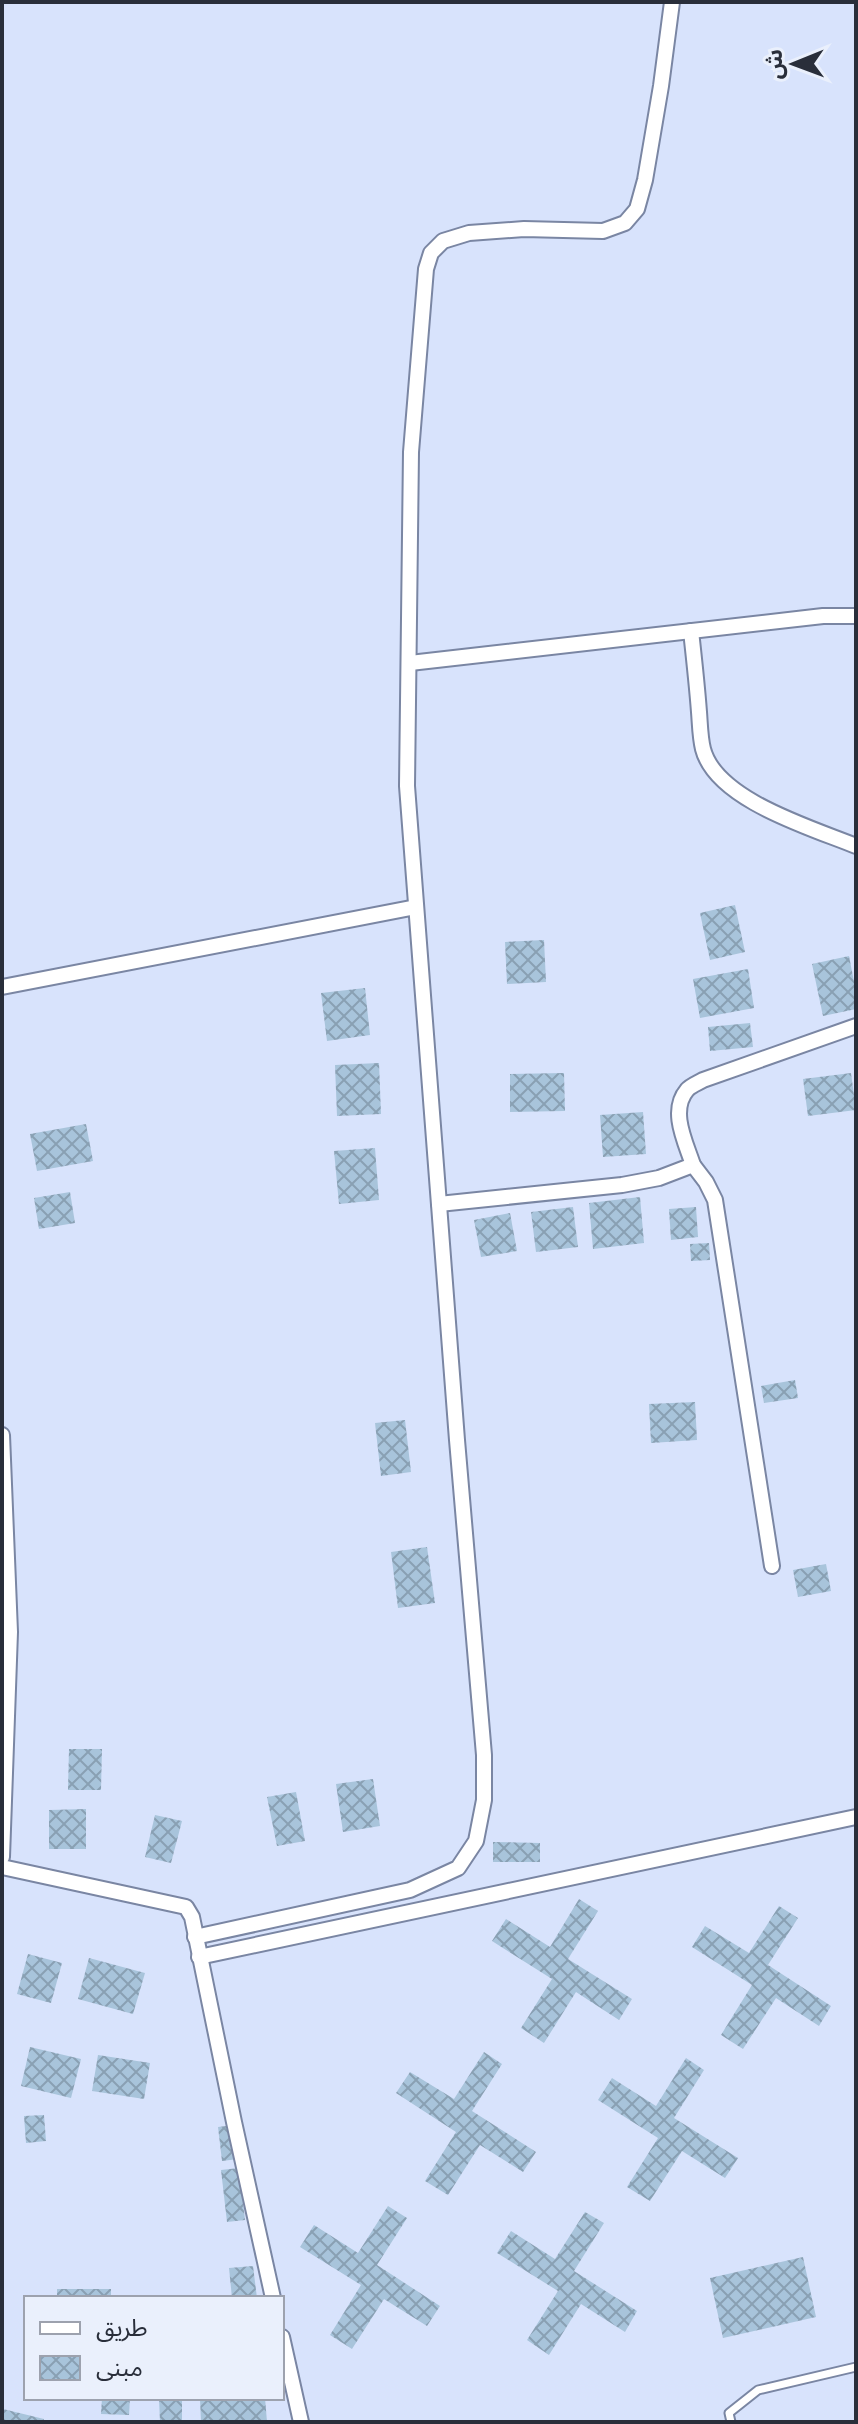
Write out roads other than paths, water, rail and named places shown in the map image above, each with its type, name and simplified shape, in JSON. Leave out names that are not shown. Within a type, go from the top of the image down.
[{"type":"street","points":[[195,1937],[410,1890],[458,1868],[476,1841],[484,1800],[484,1755],[407,786],[411,452],[426,269],[431,253],[443,241],[469,233],[524,229],[603,231],[625,223],[637,209],[645,180],[672,2]]},
{"type":"street","points":[[410,663],[823,616],[856,616]]},
{"type":"street","points":[[691,631],[703,749],[712,770],[756,803],[856,846]]},
{"type":"street","points":[[2,987],[416,907]]},
{"type":"street","points":[[772,1566],[715,1200],[693,1165],[682,1132],[678,1106],[687,1089],[703,1080],[856,1026]]},
{"type":"street","points":[[439,1204],[622,1185],[659,1178],[693,1165]]},
{"type":"street","points":[[2,1435],[10,1632],[5,1689],[2,1857]]},
{"type":"street","points":[[199,1957],[856,1817]]},
{"type":"street","points":[[2,1867],[186,1907],[192,1917],[273,2296]]},
{"type":"street","points":[[284,2346],[301,2422]]},
{"type":"lane","points":[[731,2422],[729,2413],[758,2390],[856,2367]]}]
